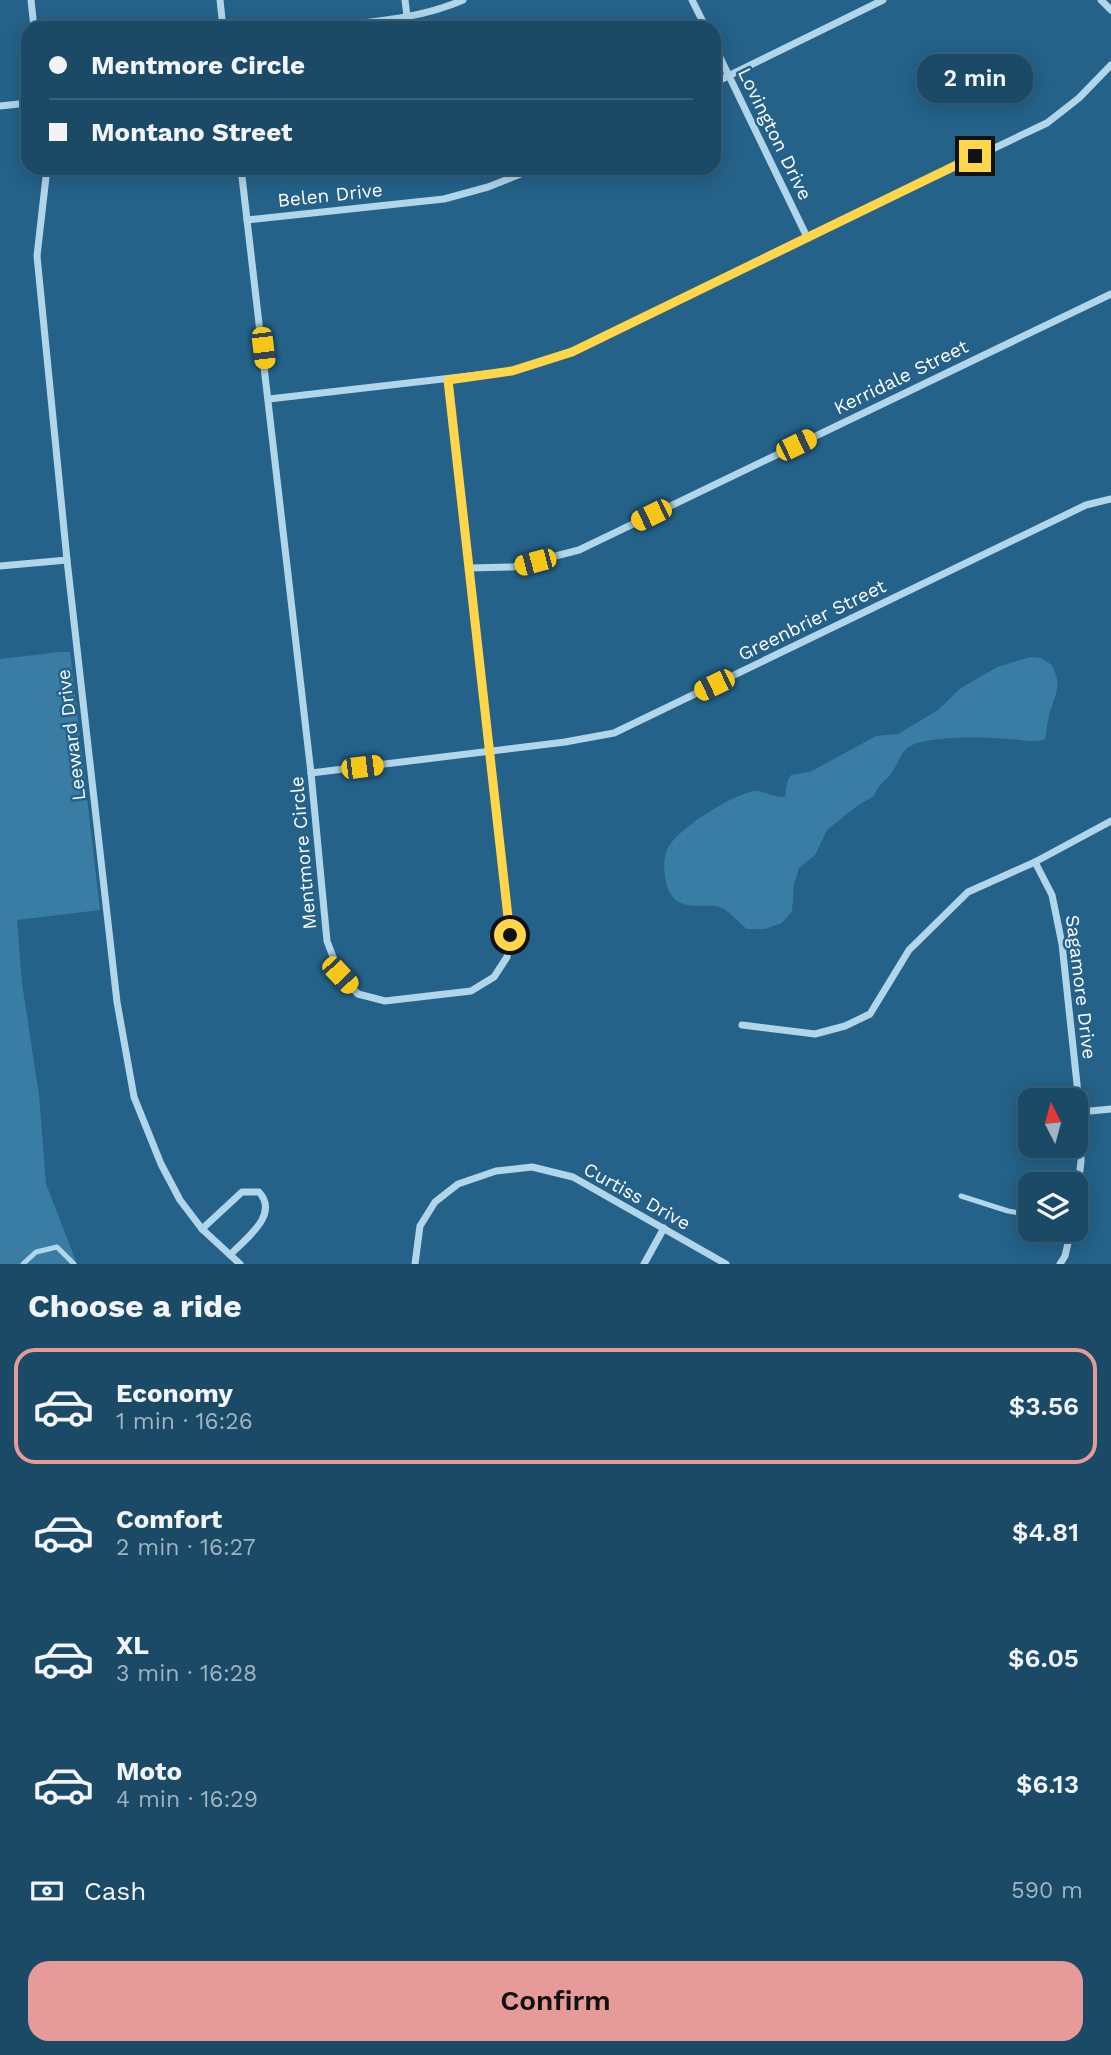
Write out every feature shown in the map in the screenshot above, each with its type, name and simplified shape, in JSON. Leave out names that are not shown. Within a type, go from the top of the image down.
[{"type":"street","points":[[31,0],[33,21]]},
{"type":"street","points":[[220,0],[222,21]]},
{"type":"street","points":[[405,0],[407,16]]},
{"type":"street","points":[[370,21],[449,7],[463,0]]},
{"type":"street","points":[[692,0],[702,21]]},
{"type":"street","points":[[721,80],[883,0]]},
{"type":"street","points":[[1101,0],[1111,10]]},
{"type":"street","name":"Lovington Drive","points":[[721,59],[807,237]]},
{"type":"street","points":[[269,399],[512,371],[572,352],[1047,123],[1079,98],[1111,65]]},
{"type":"street","points":[[0,106],[21,104]]},
{"type":"street","name":"Leeward Drive","points":[[46,175],[37,256],[67,560],[117,1002],[134,1097],[161,1164],[180,1200],[202,1229],[240,1264]]},
{"type":"street","name":"Mentmore Circle","points":[[242,175],[311,773],[327,941],[340,975],[358,994],[385,1000],[471,991],[494,976],[507,957],[510,935],[448,380]]},
{"type":"street","name":"Belen Drive","points":[[247,220],[444,199],[519,175]]},
{"type":"street","name":"Kerridale Street","points":[[469,568],[513,567],[579,550],[1111,293]]},
{"type":"street","name":"Greenbrier Street","points":[[311,773],[565,742],[614,733],[1086,505],[1111,499]]},
{"type":"street","points":[[0,566],[67,560]]},
{"type":"street","points":[[742,1025],[815,1034],[845,1026],[870,1014],[909,950],[968,892],[1035,862],[1111,821]]},
{"type":"street","name":"Sagamore Drive","points":[[1035,862],[1052,895],[1062,944],[1077,1088]]},
{"type":"street","points":[[1088,1111],[1111,1109]]},
{"type":"street","name":"Curtiss Drive","points":[[415,1264],[420,1226],[435,1202],[458,1184],[496,1171],[532,1167],[573,1177],[726,1264]]},
{"type":"street","points":[[202,1229],[242,1192],[260,1192],[267,1206],[266,1216],[230,1255]]},
{"type":"street","points":[[644,1264],[664,1228]]},
{"type":"street","points":[[1060,1264],[1068,1242]]},
{"type":"lane","points":[[961,1196],[1018,1213]]},
{"type":"lane","points":[[23,1264],[36,1252],[57,1247],[74,1264]]},
{"type":"shaded area","points":[[70,652],[100,910],[17,920],[22,983],[39,1095],[46,1184],[77,1264],[0,1264],[0,659]]},
{"type":"shaded area","points":[[1030,657],[1041,658],[1052,665],[1057,680],[1057,691],[1045,739],[1031,741],[956,738],[927,741],[907,748],[874,796],[827,830],[815,855],[799,868],[794,884],[792,911],[782,923],[765,929],[747,929],[722,908],[682,904],[672,896],[665,873],[667,850],[681,832],[706,814],[732,799],[754,791],[785,797],[791,775],[810,772],[876,736],[898,734],[938,710],[961,688],[997,667]]},
{"type":"route","points":[[510,935],[448,380],[512,371],[572,352],[975,156]]}]
